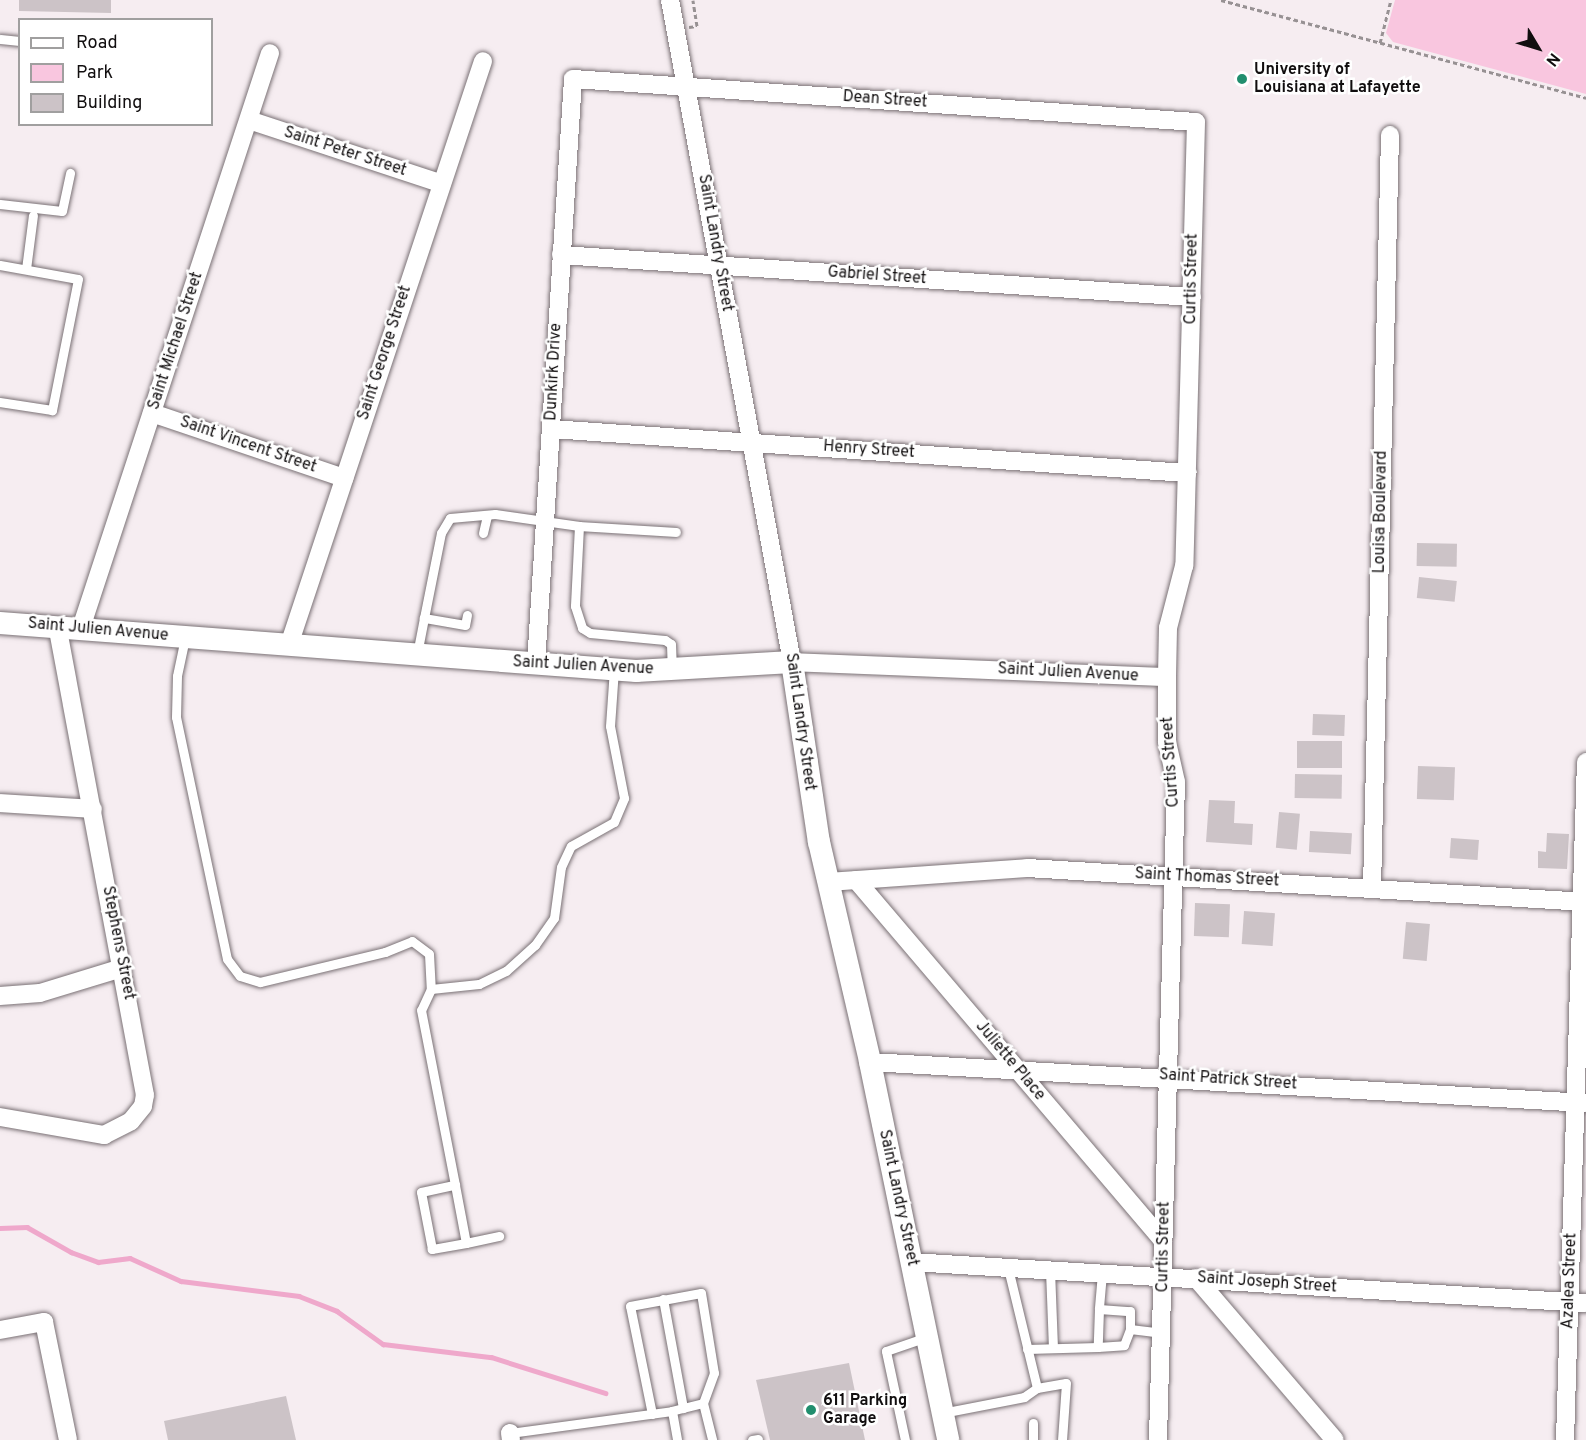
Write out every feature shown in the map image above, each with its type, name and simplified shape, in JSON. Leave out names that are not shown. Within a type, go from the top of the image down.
[{"type":"street","name":"Saint Landry Street","points":[[670,0],[792,662],[828,882],[870,1062],[948,1440]]},
{"type":"street","name":"Saint Michael Street","points":[[81,628],[270,53]]},
{"type":"street","name":"Saint George Street","points":[[289,645],[483,61]]},
{"type":"street","name":"Dean Street","points":[[573,79],[1196,122]]},
{"type":"street","name":"Dunkirk Drive","points":[[536,664],[573,79]]},
{"type":"street","name":"Saint Peter Street","points":[[249,120],[442,184]]},
{"type":"street","name":"Curtis Street","points":[[1158,1440],[1176,782],[1167,742],[1168,628],[1184,566],[1196,122]]},
{"type":"street","name":"Louisa Boulevard","points":[[1372,888],[1390,135]]},
{"type":"street","name":"Gabriel Street","points":[[561,255],[1192,297]]},
{"type":"street","name":"Saint Vincent Street","points":[[152,413],[344,478]]},
{"type":"street","name":"Henry Street","points":[[551,429],[1187,473]]},
{"type":"street","name":"Saint Julien Avenue","points":[[0,623],[614,669],[672,670],[792,662],[1167,677]]},
{"type":"street","name":"Stephens Street","points":[[0,1116],[98,1135],[123,1128],[139,1113],[145,1095],[144,1074],[57,626]]},
{"type":"street","name":"Azalea Street","points":[[1565,1440],[1577,1303],[1586,762]]},
{"type":"street","points":[[0,803],[93,809]]},
{"type":"street","name":"Saint Thomas Street","points":[[828,882],[1001,868],[1174,876],[1584,902]]},
{"type":"street","name":"Juliette Place","points":[[856,880],[1163,1241]]},
{"type":"street","points":[[0,996],[40,993],[122,969]]},
{"type":"street","name":"Saint Patrick Street","points":[[870,1062],[1015,1067],[1581,1103]]},
{"type":"street","name":"Saint Joseph Street","points":[[911,1262],[1577,1303]]},
{"type":"street","points":[[1196,1278],[1335,1440]]},
{"type":"street","points":[[0,1330],[44,1322],[68,1440]]},
{"type":"lane","points":[[0,39],[18,41]]},
{"type":"lane","points":[[0,204],[62,211],[70,173]]},
{"type":"lane","points":[[26,269],[33,215]]},
{"type":"lane","points":[[0,265],[78,279],[52,410],[0,402]]},
{"type":"lane","points":[[483,533],[487,515]]},
{"type":"lane","points":[[417,654],[441,533],[450,518],[487,515],[579,526],[676,532]]},
{"type":"lane","points":[[579,526],[575,606],[582,628],[590,633],[665,640],[671,644],[672,670]]},
{"type":"lane","points":[[424,618],[465,625],[466,615]]},
{"type":"lane","points":[[185,638],[177,676],[176,717],[227,959],[240,976],[260,982],[385,952],[412,941],[429,954],[432,989],[421,1011],[466,1243]]},
{"type":"lane","points":[[432,989],[479,984],[506,971],[535,945],[554,918],[561,867],[571,846],[614,822],[624,798],[610,726],[614,669]]},
{"type":"lane","points":[[455,1185],[421,1192],[432,1249],[499,1236]]},
{"type":"lane","points":[[1008,1268],[1036,1388]]},
{"type":"lane","points":[[1050,1270],[1053,1347]]},
{"type":"lane","points":[[1098,1347],[1102,1273]]},
{"type":"lane","points":[[652,1414],[630,1306],[701,1293],[714,1373],[703,1403],[712,1440]]},
{"type":"lane","points":[[663,1299],[683,1408]]},
{"type":"lane","points":[[1027,1349],[1124,1346],[1130,1329],[1130,1311],[1099,1309]]},
{"type":"lane","points":[[1130,1329],[1161,1334]]},
{"type":"lane","points":[[905,1440],[886,1352],[927,1337]]},
{"type":"lane","points":[[942,1413],[1024,1397],[1036,1388],[1066,1383],[1062,1440]]},
{"type":"lane","points":[[511,1437],[672,1411],[703,1403]]},
{"type":"lane","points":[[672,1411],[677,1440]]},
{"type":"lane","points":[[1033,1423],[1033,1440]]},
{"type":"path","points":[[1221,0],[1586,98]]},
{"type":"path","points":[[1380,43],[1392,0]]},
{"type":"green space","points":[[1395,0],[1586,0],[1586,94],[1393,42],[1386,33]]},
{"type":"building","points":[[19,0],[111,0],[111,13],[19,11]]},
{"type":"building","points":[[1417,543],[1457,544],[1457,567],[1417,566]]},
{"type":"building","points":[[1419,577],[1457,581],[1455,602],[1417,598]]},
{"type":"building","points":[[1313,714],[1345,715],[1344,736],[1312,735]]},
{"type":"building","points":[[1297,741],[1342,741],[1342,768],[1297,768]]},
{"type":"building","points":[[1418,766],[1455,767],[1454,800],[1417,799]]},
{"type":"building","points":[[1295,774],[1342,775],[1342,799],[1295,798]]},
{"type":"building","points":[[1209,800],[1235,801],[1234,823],[1253,824],[1252,845],[1206,842]]},
{"type":"building","points":[[1279,812],[1300,814],[1297,850],[1276,848]]},
{"type":"building","points":[[1310,831],[1352,833],[1351,854],[1309,852]]},
{"type":"building","points":[[1547,833],[1569,834],[1567,869],[1538,868],[1538,851],[1546,852]]},
{"type":"building","points":[[1451,838],[1479,840],[1478,860],[1450,858]]},
{"type":"building","points":[[1195,903],[1230,904],[1229,937],[1194,936]]},
{"type":"building","points":[[1244,911],[1275,913],[1273,946],[1242,944]]},
{"type":"building","points":[[1406,922],[1430,924],[1427,961],[1403,959]]},
{"type":"building","name":"611 Parking Garage","points":[[849,1363],[865,1440],[770,1440],[756,1380]]},
{"type":"building","points":[[286,1396],[296,1440],[168,1440],[164,1421]]},
{"type":"waterway","points":[[0,1228],[27,1227],[71,1252],[98,1262],[130,1258],[181,1281],[299,1296],[337,1311],[383,1344],[491,1357],[605,1393]]},
{"type":"place","name":"University of Louisiana at Lafayette","points":[[1242,79]]},
{"type":"place","name":"611 Parking Garage","points":[[811,1410]]}]
